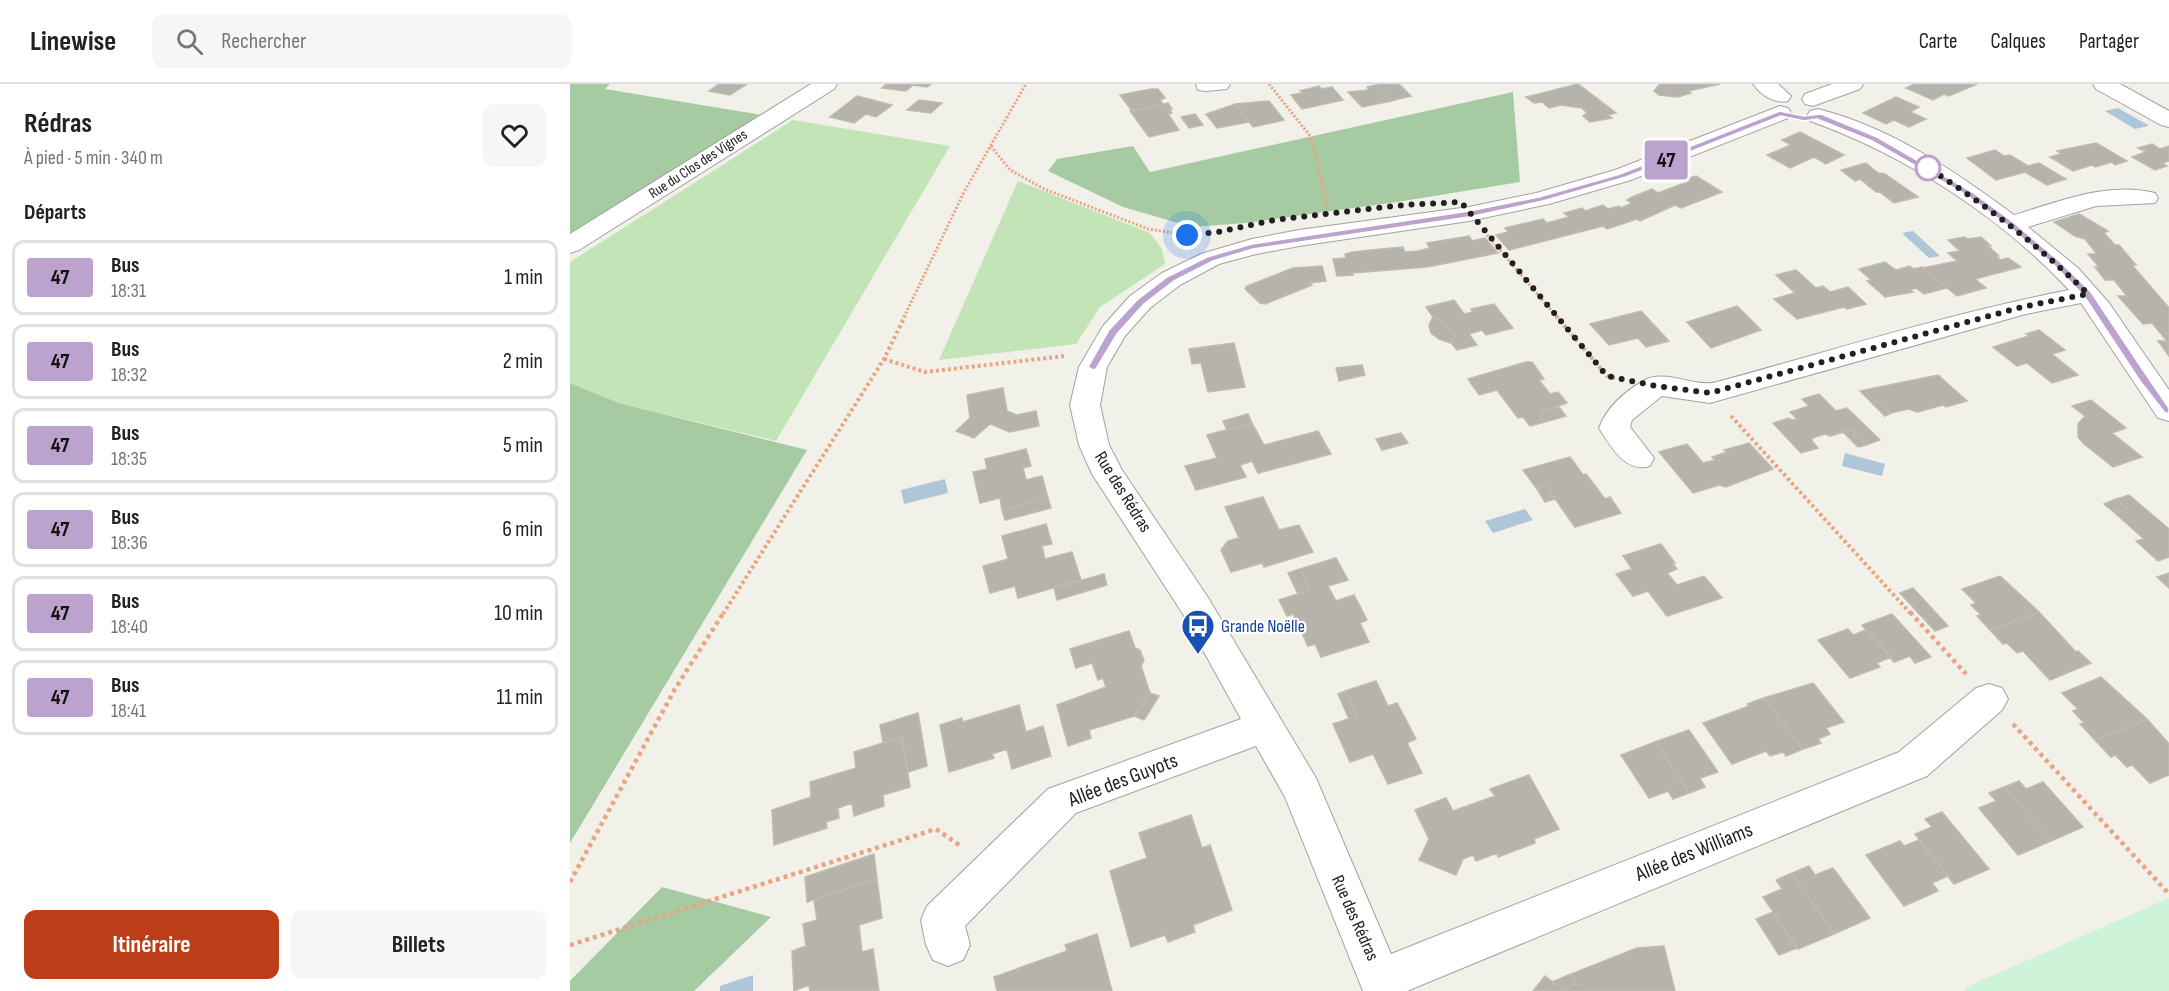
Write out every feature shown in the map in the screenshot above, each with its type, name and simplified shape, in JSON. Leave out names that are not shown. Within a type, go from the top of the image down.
[{"type":"street","name":"Rue du Clos des Vignes","points":[[570,245],[826,84]]},
{"type":"street","points":[[1206,85],[1219,84]]},
{"type":"street","points":[[1815,107],[1852,84]]},
{"type":"street","points":[[2104,84],[2169,120]]},
{"type":"street","points":[[1775,98],[1793,94],[1892,147],[1969,194],[2010,224],[2056,262],[2088,294],[2169,411]]},
{"type":"street","name":"Rue des Rédras","points":[[1384,985],[1302,790],[1195,605],[1108,474],[1095,445],[1085,405],[1093,367],[1113,332],[1140,302],[1171,279],[1210,259],[1252,247],[1469,214],[1540,199],[1623,175],[1775,98]]},
{"type":"street","points":[[2010,224],[2095,199],[2146,198]]},
{"type":"street","points":[[1639,458],[1614,428],[1619,415],[1656,386],[1710,393],[2022,307],[2088,294]]},
{"type":"street","name":"Allée des Williams","points":[[1384,985],[1913,764],[1989,699]]},
{"type":"street","name":"Allée des Guyots","points":[[948,945],[942,920],[1062,801],[1264,726]]},
{"type":"path","points":[[570,882],[675,689],[884,359],[964,192],[1026,84]]},
{"type":"path","points":[[1269,84],[1311,137],[1334,233]]},
{"type":"path","points":[[991,146],[1010,170],[1044,189],[1148,229],[1187,235],[1208,233]]},
{"type":"path","points":[[1469,214],[1607,376],[1656,386]]},
{"type":"path","points":[[884,359],[924,372],[1083,354],[1080,366],[1093,367]]},
{"type":"path","points":[[1710,393],[2169,894]]},
{"type":"path","points":[[570,945],[936,829],[992,868]]},
{"type":"green space","points":[[570,84],[610,84],[605,89],[762,115],[570,233]]},
{"type":"green space","points":[[1513,92],[1520,182],[1245,223],[1192,227],[1123,207],[1048,171],[1057,159],[1133,146],[1150,172]]},
{"type":"green space","points":[[793,120],[950,146],[776,441],[619,403],[570,383],[570,262]]},
{"type":"green space","points":[[1018,181],[1150,233],[1162,249],[1165,264],[1100,307],[1076,344],[939,360]]},
{"type":"green space","points":[[570,383],[619,403],[807,450],[570,843]]},
{"type":"green space","points":[[662,887],[771,917],[694,991],[570,991],[570,981]]},
{"type":"green space","points":[[2169,898],[2169,991],[1966,991],[1964,988]]},
{"type":"water","points":[[2118,108],[2148,126],[2135,129],[2105,111]]},
{"type":"water","points":[[1913,231],[1940,256],[1929,258],[1902,233]]},
{"type":"water","points":[[1845,453],[1885,464],[1882,476],[1842,466]]},
{"type":"water","points":[[945,479],[948,493],[904,504],[901,490]]},
{"type":"water","points":[[1525,509],[1533,520],[1493,533],[1485,521]]},
{"type":"water","points":[[753,975],[753,991],[720,991],[720,986]]},
{"type":"building","points":[[719,84],[747,84],[730,95],[709,91]]},
{"type":"building","points":[[886,84],[931,84],[927,87],[913,85],[906,91],[882,88]]},
{"type":"building","points":[[1399,84],[1411,96],[1391,101],[1376,85]]},
{"type":"building","points":[[1578,84],[1616,113],[1608,115],[1612,118],[1590,122],[1583,116],[1587,113],[1582,108],[1561,105],[1549,108],[1542,102],[1534,103],[1526,97]]},
{"type":"building","points":[[1660,84],[1720,84],[1688,91],[1691,93],[1678,97],[1659,95],[1654,91]]},
{"type":"building","points":[[1914,84],[1977,84],[1949,96],[1944,94],[1933,100],[1906,88]]},
{"type":"building","points":[[1376,85],[1391,101],[1362,107],[1348,92],[1369,90],[1367,87]]},
{"type":"building","points":[[1319,86],[1321,89],[1332,87],[1343,100],[1302,109],[1291,95],[1302,93],[1300,91]]},
{"type":"building","points":[[1158,89],[1165,98],[1160,100],[1163,104],[1132,111],[1120,95]]},
{"type":"building","points":[[857,96],[892,105],[876,117],[866,114],[854,123],[830,117]]},
{"type":"building","points":[[1896,97],[1919,107],[1910,112],[1926,119],[1909,127],[1894,120],[1886,124],[1863,113]]},
{"type":"building","points":[[919,100],[942,103],[931,113],[907,110]]},
{"type":"building","points":[[1269,101],[1284,120],[1253,127],[1236,104]]},
{"type":"building","points":[[1168,103],[1172,113],[1168,114],[1179,130],[1149,137],[1130,111]]},
{"type":"building","points":[[1236,104],[1249,122],[1217,128],[1206,114]]},
{"type":"building","points":[[1195,114],[1203,125],[1189,128],[1181,117]]},
{"type":"building","points":[[1800,132],[1844,155],[1826,164],[1814,157],[1790,168],[1767,155],[1791,145],[1782,140]]},
{"type":"building","points":[[2096,143],[2127,161],[2115,165],[2112,162],[2095,167],[2092,165],[2073,171],[2050,157],[2061,154],[2057,151]]},
{"type":"building","points":[[2152,144],[2160,149],[2169,146],[2169,161],[2162,163],[2167,166],[2155,170],[2132,157],[2146,152],[2138,148]]},
{"type":"building","points":[[1995,150],[2004,156],[2010,155],[2028,166],[2039,163],[2066,179],[2047,185],[2025,172],[1996,180],[1967,158]]},
{"type":"building","points":[[1866,163],[1878,173],[1885,174],[1918,197],[1894,203],[1860,179],[1855,181],[1841,170]]},
{"type":"building","points":[[1696,176],[1722,192],[1681,208],[1675,205],[1640,221],[1637,219],[1607,229],[1603,226],[1509,250],[1496,235],[1508,232],[1505,228],[1543,219],[1547,223],[1569,217],[1564,213],[1582,208],[1585,211],[1603,205],[1608,209],[1619,206],[1621,208],[1632,203],[1627,200],[1632,197],[1652,189],[1658,193],[1690,181],[1686,179]]},
{"type":"building","points":[[2079,214],[2108,231],[2104,233],[2115,245],[2119,245],[2136,265],[2132,265],[2169,308],[2169,356],[2158,341],[2167,341],[2152,323],[2143,324],[2118,296],[2127,296],[2114,280],[2105,280],[2095,267],[2099,267],[2088,254],[2097,254],[2085,239],[2075,236],[2054,222]]},
{"type":"building","points":[[1469,236],[1472,241],[1485,238],[1498,253],[1427,267],[1337,276],[1333,259],[1346,258],[1345,254],[1353,252],[1381,249],[1403,247],[1405,252],[1418,251],[1430,248],[1427,243]]},
{"type":"building","points":[[1964,237],[1968,239],[1981,237],[1991,246],[1988,246],[1999,256],[1996,256],[2000,260],[2008,258],[2021,267],[1975,279],[1986,288],[1957,296],[1923,268],[1957,261],[1948,253],[1960,251],[1948,240]]},
{"type":"building","points":[[1885,262],[1896,270],[1910,266],[1913,269],[1922,267],[1947,288],[1924,294],[1916,288],[1910,290],[1913,292],[1885,297],[1867,281],[1871,280],[1859,269]]},
{"type":"building","points":[[1322,266],[1326,281],[1309,283],[1312,285],[1265,304],[1260,303],[1245,289],[1247,286],[1293,268]]},
{"type":"building","points":[[1796,270],[1816,288],[1823,286],[1830,292],[1848,287],[1866,304],[1797,319],[1774,299],[1795,293],[1776,275]]},
{"type":"building","points":[[1454,300],[1464,314],[1473,312],[1471,309],[1494,304],[1513,328],[1486,335],[1482,330],[1469,334],[1477,345],[1457,350],[1451,343],[1455,337],[1442,320],[1433,317],[1426,307]]},
{"type":"building","points":[[1737,306],[1761,330],[1711,348],[1687,322]]},
{"type":"building","points":[[1641,311],[1669,341],[1646,347],[1638,338],[1609,345],[1590,324]]},
{"type":"building","points":[[1433,317],[1442,320],[1455,337],[1451,343],[1431,333],[1429,325]]},
{"type":"building","points":[[2039,330],[2065,350],[2052,354],[2078,375],[2052,383],[2027,363],[2017,366],[1993,347],[2029,336],[2026,334]]},
{"type":"building","points":[[1234,343],[1245,387],[1208,392],[1201,363],[1192,364],[1189,349]]},
{"type":"building","points":[[1532,362],[1544,379],[1539,380],[1550,394],[1558,392],[1567,403],[1543,411],[1540,416],[1545,422],[1530,426],[1523,417],[1518,418],[1497,390],[1479,395],[1468,379]]},
{"type":"building","points":[[1362,365],[1365,375],[1339,381],[1336,368]]},
{"type":"building","points":[[1938,375],[1967,401],[1918,412],[1908,409],[1891,413],[1878,401],[1872,403],[1860,391]]},
{"type":"building","points":[[1003,388],[1007,411],[1017,415],[1036,411],[1039,426],[1010,432],[990,424],[974,438],[956,431],[970,418],[967,395]]},
{"type":"building","points":[[1819,394],[1836,411],[1847,408],[1880,440],[1866,445],[1851,430],[1830,436],[1825,434],[1812,438],[1818,448],[1801,453],[1773,423],[1789,418],[1797,419],[1790,412],[1809,406],[1802,399]]},
{"type":"building","points":[[2091,400],[2126,428],[2112,433],[2142,457],[2113,467],[2084,444],[2078,437],[2078,424],[2085,416],[2072,406]]},
{"type":"building","points":[[1878,401],[1891,413],[1885,416],[1872,403]]},
{"type":"building","points":[[1559,407],[1566,416],[1545,422],[1540,416],[1543,411]]},
{"type":"building","points":[[1248,414],[1252,423],[1227,430],[1223,421]]},
{"type":"building","points":[[1252,423],[1264,445],[1318,431],[1331,454],[1258,473],[1252,461],[1240,465],[1246,477],[1196,490],[1185,466],[1217,458],[1207,435]]},
{"type":"building","points":[[1851,430],[1866,445],[1858,447],[1843,432]]},
{"type":"building","points":[[1401,433],[1408,443],[1382,450],[1376,439]]},
{"type":"building","points":[[1749,443],[1773,469],[1726,487],[1719,485],[1693,493],[1659,452],[1687,444],[1703,463],[1715,460],[1712,457],[1727,452],[1724,450]]},
{"type":"building","points":[[1026,449],[1031,466],[1023,468],[1026,480],[1042,476],[1048,498],[1002,510],[1000,498],[980,503],[973,472],[987,469],[985,459]]},
{"type":"building","points":[[1570,457],[1605,499],[1610,497],[1621,513],[1575,527],[1546,486],[1537,489],[1523,470]]},
{"type":"building","points":[[1546,486],[1555,499],[1545,502],[1537,489]]},
{"type":"building","points":[[2129,495],[2169,529],[2169,557],[2158,561],[2136,541],[2144,539],[2115,513],[2127,509],[2116,499]]},
{"type":"building","points":[[1263,497],[1279,530],[1299,525],[1313,552],[1264,567],[1262,563],[1231,572],[1221,550],[1228,541],[1239,538],[1225,507]]},
{"type":"building","points":[[1048,498],[1051,508],[1005,520],[1002,510]]},
{"type":"building","points":[[2116,499],[2127,509],[2115,513],[2104,504]]},
{"type":"building","points":[[1046,524],[1052,544],[1042,546],[1045,559],[1072,552],[1081,580],[1018,598],[1015,586],[990,593],[983,566],[1008,559],[1002,536]]},
{"type":"building","points":[[1661,544],[1675,563],[1672,563],[1677,569],[1667,573],[1677,585],[1704,576],[1722,598],[1667,616],[1648,591],[1633,596],[1616,574],[1632,569],[1623,556]]},
{"type":"building","points":[[1336,558],[1348,580],[1328,586],[1336,601],[1354,595],[1367,620],[1360,623],[1369,642],[1321,657],[1315,644],[1308,646],[1293,614],[1287,616],[1279,600],[1310,590],[1300,569]]},
{"type":"building","points":[[1300,569],[1310,590],[1298,594],[1288,573]]},
{"type":"building","points":[[2169,573],[2169,588],[2157,577]]},
{"type":"building","points":[[1104,574],[1107,585],[1057,600],[1054,588]]},
{"type":"building","points":[[2000,576],[2039,612],[1990,630],[1977,616],[1981,615],[1971,605],[1976,603],[1962,589]]},
{"type":"building","points":[[1913,588],[1948,626],[1935,631],[1900,593]]},
{"type":"building","points":[[2039,612],[2076,652],[2078,651],[2091,663],[2050,680],[2023,651],[2017,653],[2007,643],[2003,644],[1990,630]]},
{"type":"building","points":[[1892,614],[1931,657],[1915,663],[1910,656],[1894,662],[1862,625]]},
{"type":"building","points":[[1848,629],[1853,635],[1866,630],[1891,657],[1877,663],[1880,667],[1850,678],[1818,640]]},
{"type":"building","points":[[1129,631],[1135,648],[1140,650],[1144,661],[1141,666],[1150,693],[1134,716],[1089,730],[1091,738],[1068,746],[1057,705],[1106,687],[1103,678],[1098,680],[1092,663],[1076,668],[1070,649]]},
{"type":"building","points":[[2101,677],[2147,719],[2095,740],[2080,724],[2084,723],[2073,711],[2078,709],[2062,693]]},
{"type":"building","points":[[1376,681],[1388,706],[1397,703],[1416,739],[1407,743],[1422,773],[1388,784],[1373,754],[1350,762],[1333,724],[1357,716],[1345,691]]},
{"type":"building","points":[[1813,683],[1844,722],[1826,728],[1830,734],[1818,739],[1821,743],[1803,749],[1764,698]]},
{"type":"building","points":[[1345,691],[1357,716],[1349,719],[1338,694]]},
{"type":"building","points":[[1150,693],[1159,696],[1144,720],[1134,716]]},
{"type":"building","points":[[1764,698],[1803,749],[1786,756],[1783,752],[1770,756],[1766,751],[1732,764],[1703,723]]},
{"type":"building","points":[[1019,705],[1026,732],[1043,726],[1051,756],[1012,769],[1007,749],[992,754],[994,758],[949,772],[940,725],[962,718],[963,722]]},
{"type":"building","points":[[918,713],[927,766],[908,772],[902,737],[883,743],[880,725]]},
{"type":"building","points":[[2147,719],[2169,744],[2169,775],[2150,783],[2132,765],[2127,767],[2115,755],[2111,757],[2095,740]]},
{"type":"building","points":[[1689,730],[1718,772],[1700,778],[1705,787],[1689,793],[1655,742]]},
{"type":"building","points":[[902,737],[910,787],[883,795],[884,806],[854,816],[852,803],[838,808],[839,818],[826,822],[827,828],[774,845],[772,810],[811,797],[810,782],[856,768],[854,752]]},
{"type":"building","points":[[1655,742],[1689,793],[1673,799],[1668,791],[1649,798],[1621,755]]},
{"type":"building","points":[[1529,775],[1559,829],[1534,839],[1535,843],[1498,857],[1497,853],[1476,861],[1473,855],[1463,859],[1456,875],[1419,860],[1429,839],[1415,810],[1446,798],[1453,811],[1495,796],[1490,789]]},
{"type":"building","points":[[2019,781],[2026,789],[2043,782],[2083,827],[2051,841],[2004,787]]},
{"type":"building","points":[[2004,787],[2051,841],[2018,855],[1979,808],[1996,801],[1989,793]]},
{"type":"building","points":[[1942,812],[1989,869],[1954,884],[1915,834],[1932,827],[1925,819]]},
{"type":"building","points":[[1191,815],[1202,848],[1210,845],[1232,910],[1193,925],[1195,932],[1168,942],[1165,935],[1131,947],[1110,871],[1147,858],[1139,833]]},
{"type":"building","points":[[1919,840],[1948,876],[1932,883],[1938,891],[1904,906],[1866,855],[1900,841],[1904,846]]},
{"type":"building","points":[[874,854],[877,879],[807,902],[805,877]]},
{"type":"building","points":[[1809,866],[1815,875],[1833,868],[1870,918],[1834,934],[1792,873]]},
{"type":"building","points":[[1792,873],[1834,934],[1798,949],[1763,897],[1782,889],[1776,880]]},
{"type":"building","points":[[877,879],[882,918],[859,925],[862,952],[873,949],[879,991],[810,991],[809,985],[794,991],[792,951],[806,946],[803,924],[817,920],[814,900]]},
{"type":"building","points":[[1773,912],[1797,948],[1779,955],[1756,919]]},
{"type":"building","points":[[1097,934],[1112,991],[997,991],[994,977],[1067,951],[1065,945]]},
{"type":"building","points":[[1664,946],[1675,991],[1533,991],[1545,976],[1563,990],[1577,984],[1571,974],[1637,948]]},
{"type":"building","points":[[1571,974],[1577,984],[1563,990],[1552,982]]},
{"type":"bus line","name":"47","points":[[1093,367],[1113,332],[1140,302],[1171,279],[1210,259],[1252,247],[1299,238],[1469,214],[1583,188],[1679,155],[1780,113],[1796,118],[1818,116],[1828,119],[1892,147],[1969,194],[2010,224],[2056,262],[2088,294],[2169,411]]},
{"type":"place","name":"Grande Noëlle","points":[[1198,655]]},
{"type":"route","points":[[1187,235],[1218,232],[1275,220],[1404,205],[1461,202],[1607,376],[1656,386],[1710,393],[2022,307],[2088,294],[2056,262],[2010,224],[1925,166],[1928,168]]}]
